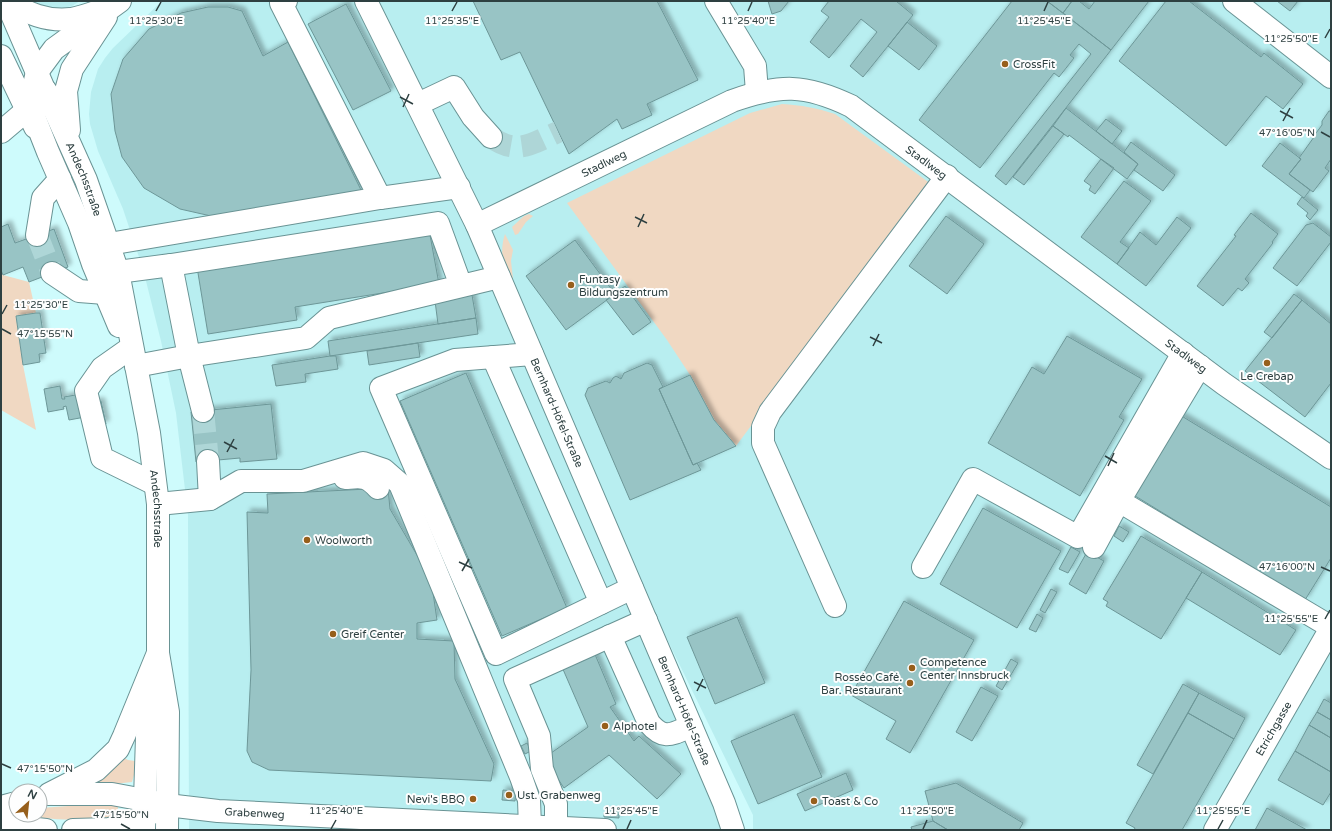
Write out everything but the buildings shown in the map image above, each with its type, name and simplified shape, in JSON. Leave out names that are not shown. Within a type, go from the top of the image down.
[{"type":"street","points":[[6,1],[23,11],[53,20],[72,19],[117,3]]},
{"type":"street","name":"Andechsstraße","points":[[6,1],[35,89],[72,149],[86,180],[118,272],[132,357],[149,433],[156,494],[158,653],[168,712],[167,805]]},
{"type":"street","name":"Bernhard-Höfel-Straße","points":[[366,1],[477,226],[724,803],[733,830]]},
{"type":"street","points":[[716,1],[755,66],[757,92]]},
{"type":"street","points":[[1234,1],[1331,77]]},
{"type":"street","points":[[283,2],[380,198]]},
{"type":"street","points":[[1,132],[35,89],[54,49],[117,3]]},
{"type":"street","points":[[72,149],[66,91],[72,69],[93,35],[117,3]]},
{"type":"street","name":"Andechsstraße","points":[[1,56],[7,90],[35,89]]},
{"type":"street","points":[[7,90],[35,89],[72,69]]},
{"type":"street","points":[[418,104],[454,87],[473,117],[491,137]]},
{"type":"street","name":"Stadlweg","points":[[477,226],[732,101],[757,92],[775,88],[812,91],[831,97],[851,106],[1191,359],[1331,458]]},
{"type":"street","name":"Andechsstraße","points":[[35,89],[35,119],[79,223],[92,261],[132,357]]},
{"type":"street","points":[[835,606],[763,444],[763,427],[770,412],[946,176]]},
{"type":"street","points":[[37,235],[43,198],[60,179]]},
{"type":"street","points":[[109,244],[380,198],[459,187]]},
{"type":"street","points":[[118,272],[438,223],[461,286]]},
{"type":"street","points":[[171,265],[203,411]]},
{"type":"street","points":[[52,273],[79,291],[105,293]]},
{"type":"street","points":[[378,488],[370,480],[362,477],[303,481],[241,481],[210,499],[156,494],[102,458],[86,391],[102,368],[132,357],[190,356],[306,338],[329,318],[499,277]]},
{"type":"street","points":[[532,354],[455,360],[381,388],[496,654],[632,588]]},
{"type":"street","points":[[492,357],[601,603]]},
{"type":"street","points":[[1094,547],[1119,502],[1191,359]]},
{"type":"street","points":[[923,567],[973,479],[1078,537],[1191,359]]},
{"type":"street","points":[[208,461],[210,499]]},
{"type":"street","points":[[303,481],[363,463],[384,470],[400,484],[521,777],[529,800],[544,828]]},
{"type":"street","points":[[1119,502],[1331,627]]},
{"type":"street","points":[[544,828],[556,804],[542,769],[539,736],[515,678],[646,620]]},
{"type":"street","name":"Etrichgasse","points":[[1215,830],[1331,627]]},
{"type":"street","points":[[610,636],[649,723],[655,730],[662,735],[671,735],[691,726]]},
{"type":"street","points":[[48,793],[96,770],[118,749],[158,653]]},
{"type":"street","name":"Andechsstraße","points":[[145,816],[148,706],[158,653]]},
{"type":"street","name":"Andechsstraße","points":[[146,775],[157,798],[167,805]]},
{"type":"street","points":[[48,795],[112,794],[145,816]]},
{"type":"street","points":[[73,830],[109,829],[130,823],[167,805],[167,830]]},
{"type":"street","name":"Grabenweg","points":[[167,805],[218,811],[301,815],[374,825],[594,830]]},
{"type":"street","points":[[1,825],[46,830]]},
{"type":"shaded area","points":[[33,1],[80,1],[72,6],[56,10],[36,4]]},
{"type":"shaded area","points":[[162,1],[1331,1],[1331,830],[753,830],[753,815],[467,230],[708,791],[731,830],[189,830],[188,515],[176,413],[161,341],[143,269],[123,209],[98,151],[90,124],[89,114],[91,92],[98,69],[105,58],[113,48]]},
{"type":"shaded area","points":[[782,104],[809,107],[835,114],[931,184],[736,446],[714,420],[690,375],[667,340],[567,203],[750,113]]},
{"type":"shaded area","points":[[529,214],[533,216],[526,222],[518,234],[515,235],[512,227],[524,216]]},
{"type":"shaded area","points":[[505,234],[513,250],[511,261],[513,279],[506,270],[504,264],[502,246]]},
{"type":"shaded area","points":[[1,270],[3,275],[29,282],[36,313],[16,316],[23,365],[36,430],[1,410]]},
{"type":"shaded area","points":[[123,757],[128,760],[135,761],[132,782],[115,784],[97,783]]},
{"type":"shaded area","points":[[96,804],[118,806],[118,817],[96,820],[48,818],[48,807]]},
{"type":"tunnel","points":[[491,137],[500,143],[517,147],[525,146],[558,132]]},
{"type":"tunnel","points":[[37,235],[52,273]]},
{"type":"tunnel","points":[[203,411],[208,461]]},
{"type":"place","name":"CrossFit","points":[[1005,64]]},
{"type":"place","name":"Funtasy Bildungszentrum","points":[[571,285]]},
{"type":"place","name":"Le Crebap","points":[[1267,363]]},
{"type":"place","name":"Woolworth","points":[[307,540]]},
{"type":"place","name":"Greif Center","points":[[333,634]]},
{"type":"place","name":"Competence Center Innsbruck","points":[[912,668]]},
{"type":"place","name":"Rosséo Café. Bar. Restaurant","points":[[910,683]]},
{"type":"place","name":"Alphotel","points":[[605,726]]},
{"type":"place","name":"Ust. Grabenweg","points":[[509,795]]},
{"type":"place","name":"Nevi's BBQ","points":[[473,799]]},
{"type":"place","name":"Toast & Co","points":[[814,801]]}]
